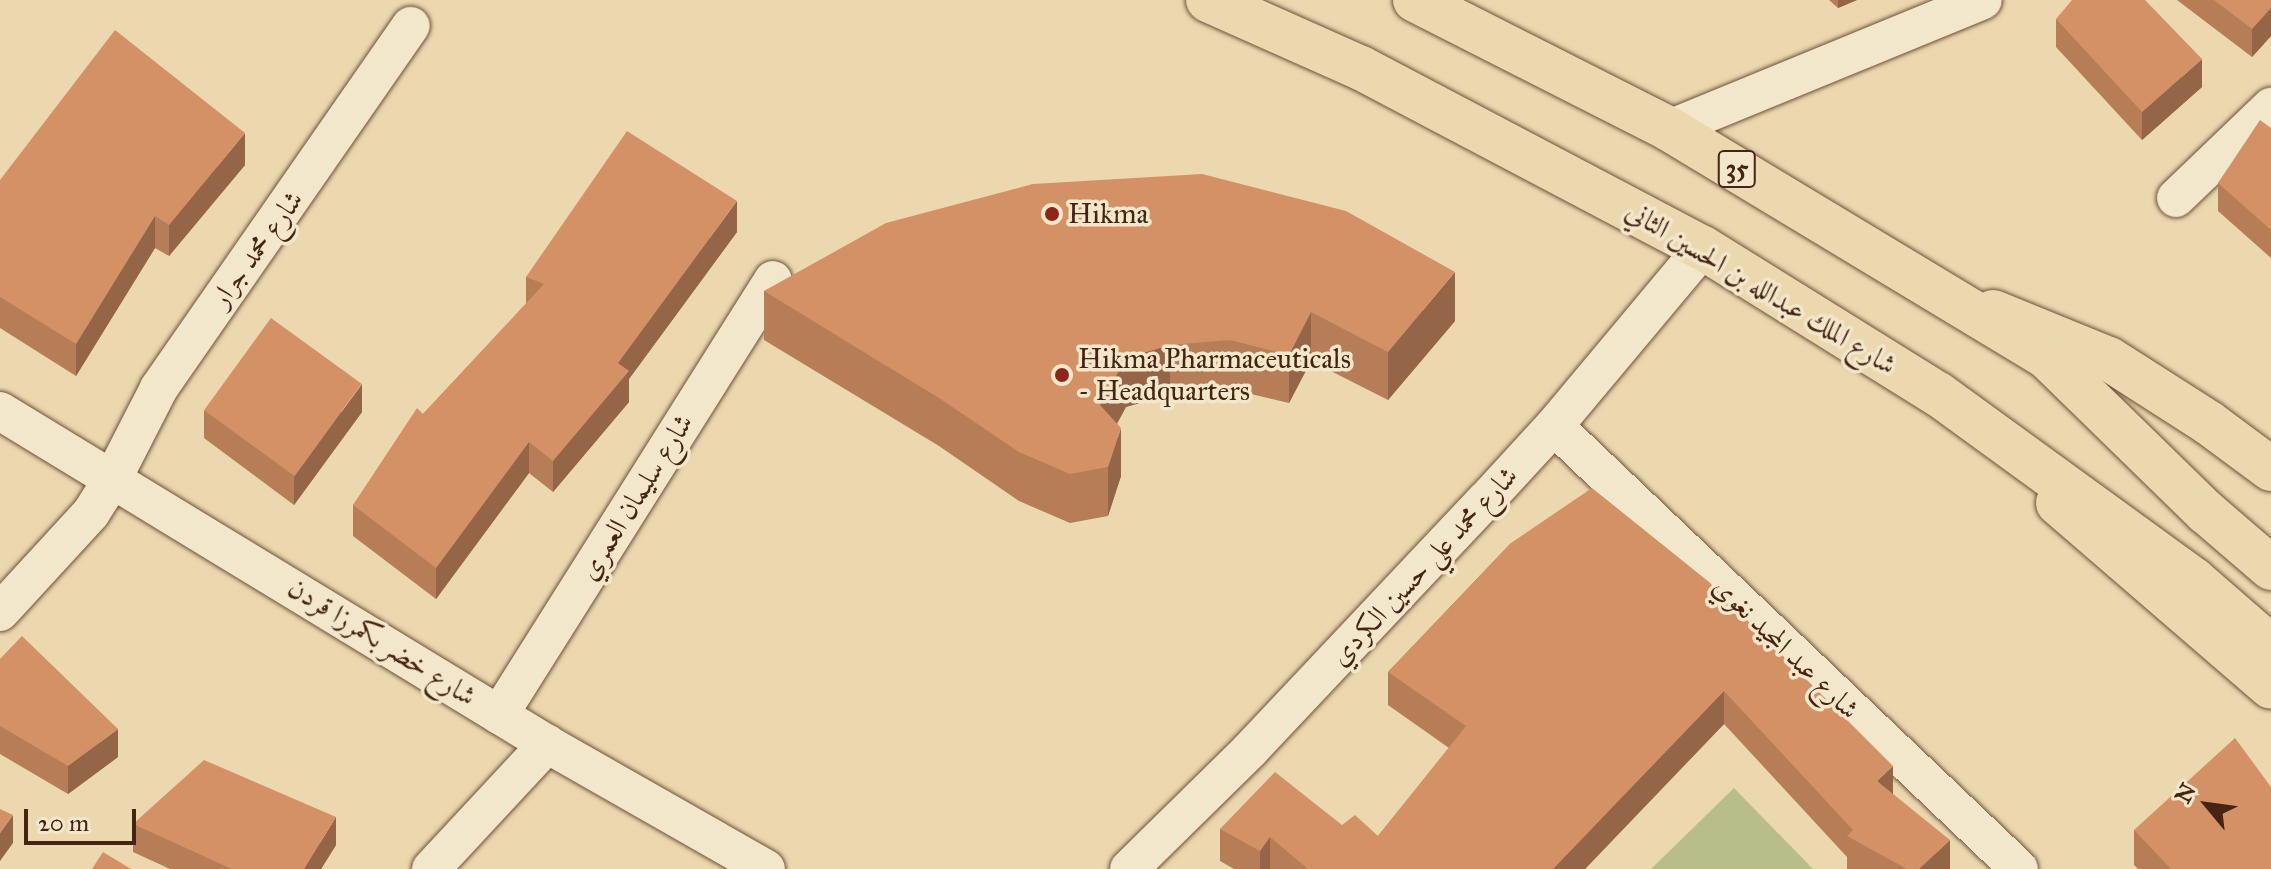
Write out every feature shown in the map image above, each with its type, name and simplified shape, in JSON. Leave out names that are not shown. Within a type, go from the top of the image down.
[{"type":"main road","name":"شارع الملك عبدالله بن الحسين الثاني","points":[[1208,0],[1361,68],[1703,248],[1938,394],[2182,571],[2271,647]]},
{"type":"main road","name":"35","points":[[1415,0],[1669,129],[2048,358],[2206,512],[2271,568]]},
{"type":"main road","points":[[1948,296],[2041,329],[2109,359],[2209,423],[2271,469]]},
{"type":"main road","points":[[1938,394],[2024,474],[2271,687]]},
{"type":"street","points":[[1669,129],[1983,0]]},
{"type":"street","name":"شارع محمد جرار","points":[[0,612],[64,546],[113,478],[159,388],[411,26]]},
{"type":"street","points":[[2176,198],[2271,107]]},
{"type":"street","name":"شارع محمد علي حسين الكردي","points":[[1129,869],[1261,739],[1554,426],[1703,248]]},
{"type":"street","name":"شارع سليمان العمري","points":[[499,715],[773,280]]},
{"type":"street","name":"شارع خضر بكمرزا قردن","points":[[0,411],[547,744],[766,869]]},
{"type":"street","name":"شارع عبد المجيد نغوي","points":[[1554,426],[2019,869]]},
{"type":"street","points":[[431,869],[547,744]]},
{"type":"green space","points":[[1734,788],[1813,869],[1651,869]]},
{"type":"building","points":[[2072,0],[2145,0],[2202,59],[2142,112],[2056,19]]},
{"type":"building","points":[[2214,0],[2271,0],[2271,8],[2252,29]]},
{"type":"building","points":[[115,30],[245,133],[169,225],[155,216],[76,344],[0,297],[0,180]]},
{"type":"building","points":[[2260,120],[2271,128],[2271,230],[2218,183]]},
{"type":"building","points":[[627,131],[737,201],[618,363],[629,371],[553,461],[529,442],[436,568],[353,505],[417,408],[423,414],[544,284],[526,277]]},
{"type":"building","name":"Hikma Pharmaceuticals - Headquarters","points":[[1202,174],[1346,211],[1455,272],[1388,352],[1311,312],[1289,355],[1230,340],[1170,345],[1126,358],[1100,405],[1121,428],[1108,467],[1070,474],[1019,452],[939,398],[764,291],[886,223],[1033,184]]},
{"type":"building","points":[[271,318],[362,384],[295,476],[204,410]]},
{"type":"building","points":[[1592,488],[1709,582],[1893,766],[1877,781],[1950,840],[1919,869],[1907,869],[1847,836],[1853,830],[1724,691],[1553,869],[1308,869],[1270,837],[1260,851],[1220,829],[1275,772],[1342,825],[1355,815],[1378,836],[1466,726],[1388,672],[1511,543]]},
{"type":"building","points":[[22,636],[118,729],[68,766],[0,726],[0,659]]},
{"type":"building","points":[[2235,738],[2271,787],[2271,869],[2171,869],[2134,830]]},
{"type":"building","points":[[204,760],[336,817],[304,869],[232,869],[133,824]]},
{"type":"building","points":[[0,809],[13,815],[0,833]]},
{"type":"building","points":[[103,852],[131,869],[92,869]]},
{"type":"place","name":"Hikma","points":[[1052,214]]},
{"type":"place","name":"Hikma Pharmaceuticals - Headquarters","points":[[1062,375]]}]
